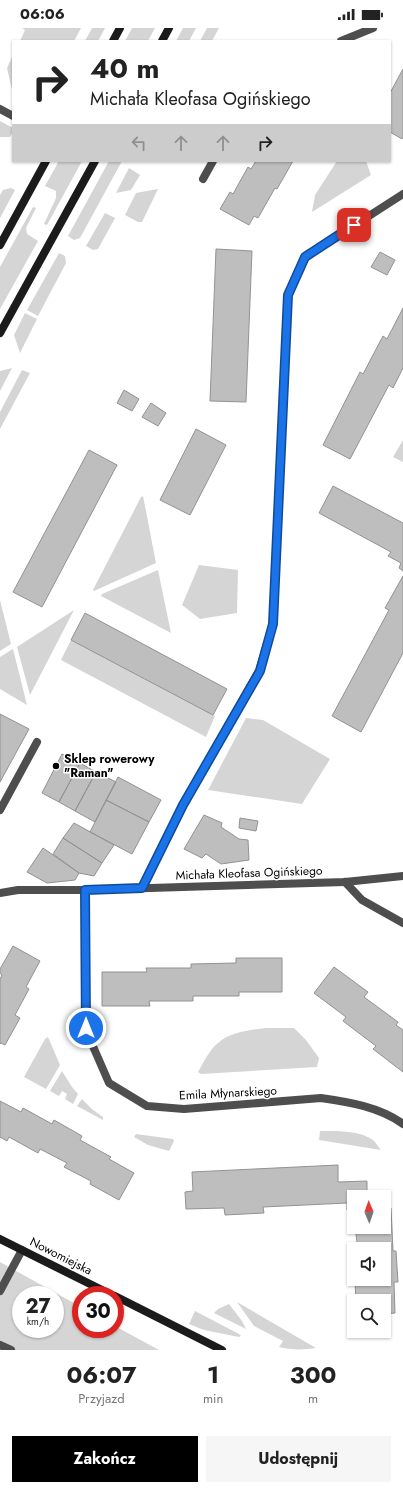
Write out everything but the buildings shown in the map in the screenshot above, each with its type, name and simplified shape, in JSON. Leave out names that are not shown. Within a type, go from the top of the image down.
[{"type":"main road","points":[[114,40],[120,28]]},
{"type":"main road","points":[[163,40],[169,28]]},
{"type":"main road","points":[[0,245],[45,162]]},
{"type":"main road","points":[[0,333],[94,162]]},
{"type":"main road","name":"Nowomiejska","points":[[0,1239],[94,1286]]},
{"type":"main road","points":[[124,1301],[218,1349]]},
{"type":"street","points":[[343,40],[373,28]]},
{"type":"street","points":[[0,109],[12,115]]},
{"type":"street","points":[[203,179],[212,162]]},
{"type":"street","points":[[142,888],[183,805],[260,671],[273,624],[288,295],[305,257],[403,194]]},
{"type":"street","points":[[0,810],[37,742]]},
{"type":"street","name":"Michała Kleofasa Ogińskiego","points":[[0,893],[18,890],[85,890],[345,882],[403,876]]},
{"type":"street","points":[[345,882],[362,900],[403,923]]},
{"type":"street","name":"Emila Młynarskiego","points":[[85,890],[86,1028],[109,1083],[147,1106],[184,1109],[321,1098],[344,1101],[371,1108],[403,1124]]},
{"type":"street","points":[[0,1291],[22,1250]]},
{"type":"street","points":[[0,1345],[11,1350]]},
{"type":"shaded area","points":[[22,28],[81,28],[75,40],[20,40],[25,30]]},
{"type":"shaded area","points":[[92,28],[105,28],[99,40],[86,40]]},
{"type":"shaded area","points":[[132,28],[155,28],[149,40],[126,40]]},
{"type":"shaded area","points":[[183,28],[196,28],[190,40],[177,40]]},
{"type":"shaded area","points":[[207,28],[219,28],[213,40],[201,40]]},
{"type":"shaded area","points":[[12,57],[12,90],[7,68]]},
{"type":"shaded area","points":[[0,121],[12,127],[12,134],[10,137],[0,137]]},
{"type":"shaded area","points":[[58,162],[81,162],[47,225],[44,224],[56,198],[56,191],[45,186]]},
{"type":"shaded area","points":[[108,162],[121,162],[80,238],[74,240],[68,236]]},
{"type":"shaded area","points":[[336,162],[366,162],[371,175],[312,212],[315,195]]},
{"type":"shaded area","points":[[129,168],[140,175],[131,190],[116,193]]},
{"type":"shaded area","points":[[11,188],[15,190],[0,218],[0,195],[3,190]]},
{"type":"shaded area","points":[[158,189],[142,222],[138,222],[125,215],[136,193]]},
{"type":"shaded area","points":[[33,207],[36,208],[26,228],[27,234],[38,241],[0,309],[0,267]]},
{"type":"shaded area","points":[[105,213],[115,218],[98,249],[93,250],[86,246]]},
{"type":"shaded area","points":[[59,253],[65,256],[66,263],[38,316],[27,310]]},
{"type":"shaded area","points":[[25,313],[37,319],[20,353],[14,335]]},
{"type":"shaded area","points":[[12,368],[0,391],[0,371]]},
{"type":"shaded area","points":[[22,370],[30,373],[0,429],[0,412]]},
{"type":"shaded area","points":[[403,440],[403,462],[393,457]]},
{"type":"shaded area","points":[[143,496],[156,563],[94,591],[93,590],[141,497]]},
{"type":"shaded area","points":[[199,565],[238,570],[237,613],[200,619],[182,605]]},
{"type":"shaded area","points":[[158,570],[171,633],[101,596],[102,594]]},
{"type":"shaded area","points":[[0,600],[11,644],[0,651]]},
{"type":"shaded area","points":[[74,610],[30,695],[17,647]]},
{"type":"shaded area","points":[[71,640],[215,716],[206,737],[61,660]]},
{"type":"shaded area","points":[[13,649],[27,705],[0,689],[0,657]]},
{"type":"shaded area","points":[[246,718],[263,720],[330,759],[302,804],[208,790]]},
{"type":"shaded area","points":[[266,1028],[294,1028],[306,1040],[319,1058],[317,1067],[201,1074],[198,1072],[212,1049],[223,1039],[241,1032]]},
{"type":"shaded area","points":[[48,1037],[60,1065],[46,1089],[24,1077],[45,1039]]},
{"type":"shaded area","points":[[62,1071],[78,1094],[73,1104],[65,1099],[67,1094],[62,1091],[59,1096],[50,1091]]},
{"type":"shaded area","points":[[82,1099],[103,1117],[103,1120],[77,1106]]},
{"type":"shaded area","points":[[320,1131],[361,1134],[373,1140],[381,1150],[319,1140]]},
{"type":"shaded area","points":[[136,1134],[173,1139],[174,1141],[169,1151],[148,1145],[134,1137]]},
{"type":"shaded area","points":[[0,1262],[43,1286],[12,1286],[12,1338],[64,1338],[64,1298],[72,1302],[72,1338],[124,1338],[124,1331],[159,1350],[0,1350]]},
{"type":"shaded area","points":[[237,1302],[316,1348],[287,1349],[279,1347],[283,1341],[254,1326]]},
{"type":"shaded area","points":[[229,1304],[246,1329],[214,1313],[218,1309]]},
{"type":"shaded area","points":[[195,1311],[241,1336],[239,1337],[204,1330],[189,1324]]},
{"type":"place","name":"Sklep rowerowy \"Raman\"","points":[[56,766]]},
{"type":"route","points":[[86,1028],[85,890],[142,888],[183,805],[260,671],[273,624],[288,295],[305,257],[354,225]]}]
